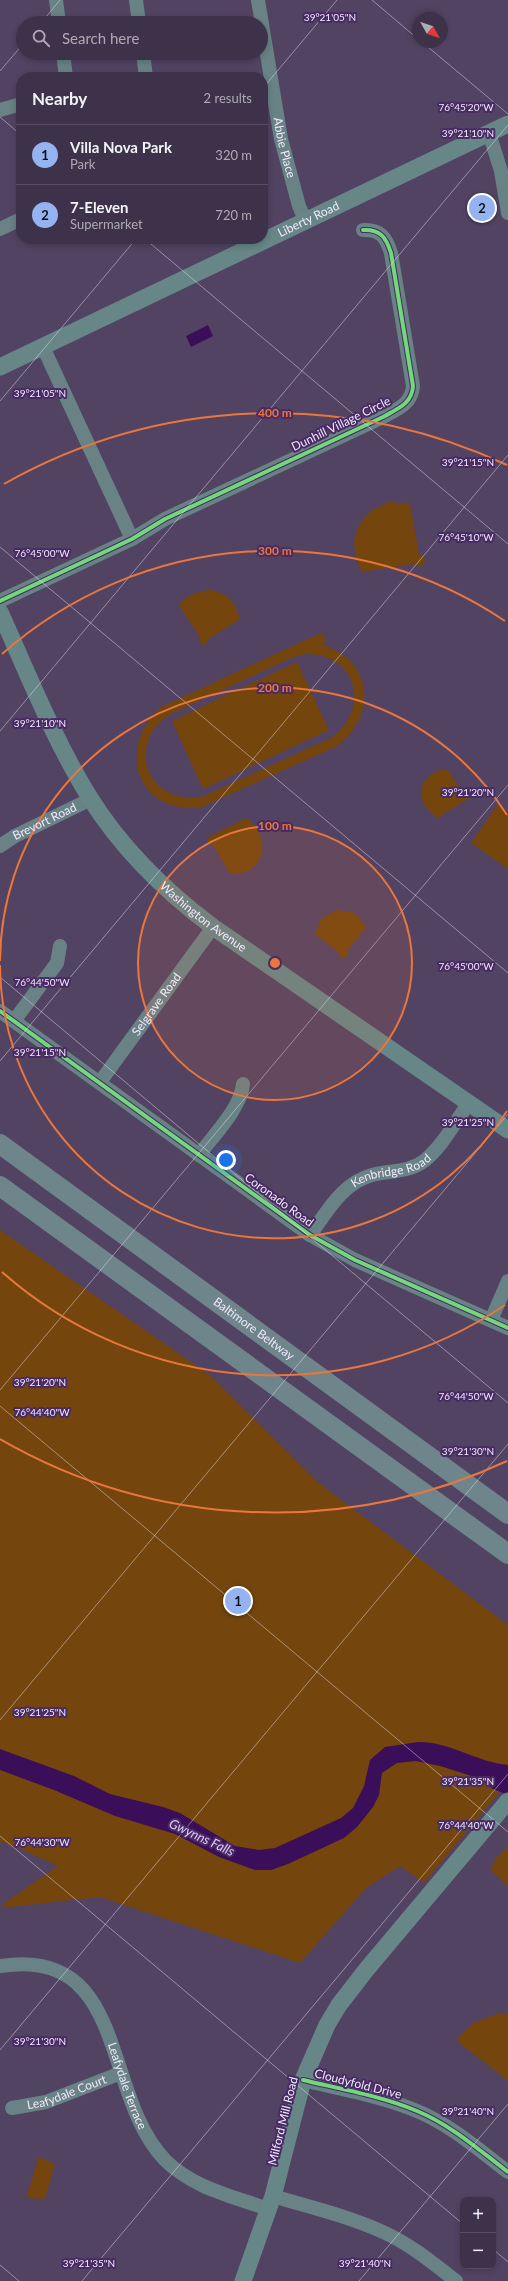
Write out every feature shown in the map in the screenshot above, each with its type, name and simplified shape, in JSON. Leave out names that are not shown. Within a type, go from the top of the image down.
[{"type":"highway","name":"Baltimore Beltway","points":[[0,1144],[508,1514]]},
{"type":"highway","points":[[0,1186],[508,1554]]},
{"type":"highway","points":[[0,1195],[119,1272]]},
{"type":"main road","name":"Liberty Road","points":[[268,240],[508,124]]},
{"type":"main road","name":"Liberty Road","points":[[0,367],[260,244]]},
{"type":"main road","name":"Washington Avenue","points":[[0,612],[60,743],[91,799],[119,838],[151,874],[189,909],[508,1130]]},
{"type":"main road","name":"Milford Mill Road","points":[[243,2281],[270,2203],[303,2080],[316,2046],[338,2005],[508,1801]]},
{"type":"street","points":[[56,0],[58,16]]},
{"type":"street","points":[[136,0],[138,16]]},
{"type":"street","name":"Abbie Place","points":[[258,0],[261,16]]},
{"type":"street","points":[[64,60],[65,72]]},
{"type":"street","points":[[144,60],[145,72]]},
{"type":"street","name":"Abbie Place","points":[[268,60],[281,139],[299,206],[306,222]]},
{"type":"street","points":[[0,110],[16,105]]},
{"type":"street","points":[[489,133],[501,171],[508,212]]},
{"type":"street","points":[[0,230],[16,222]]},
{"type":"street","name":"Dunhill Village Circle","points":[[0,601],[132,539],[164,519],[383,417],[407,402],[411,397],[413,386],[391,253],[383,236],[372,230],[363,230]]},
{"type":"street","points":[[43,347],[132,539]]},
{"type":"street","name":"Brevort Road","points":[[0,846],[15,836],[91,799]]},
{"type":"street","name":"Selgrave Road","points":[[100,1082],[213,926]]},
{"type":"street","points":[[14,1021],[57,963],[60,946]]},
{"type":"street","name":"Coronado Road","points":[[0,1011],[310,1235],[355,1260],[508,1328]]},
{"type":"street","points":[[199,1155],[236,1106],[242,1092],[243,1084]]},
{"type":"street","name":"Kenbridge Road","points":[[310,1235],[348,1187],[366,1177],[407,1169],[424,1161],[437,1147],[468,1103]]},
{"type":"street","points":[[491,1320],[508,1281]]},
{"type":"street","name":"Leafydale Terrace","points":[[0,1966],[27,1963],[43,1964],[68,1975],[80,1984],[89,1995],[99,2013],[121,2073],[145,2131],[154,2146],[176,2170],[190,2180],[208,2188],[363,2224],[382,2232],[413,2249],[456,2281]]},
{"type":"street","name":"Leafydale Court","points":[[12,2108],[46,2102],[121,2073]]},
{"type":"street","name":"Cloudyfold Drive","points":[[303,2080],[376,2098],[418,2111],[457,2134],[508,2172]]},
{"type":"shaded area","points":[[390,502],[410,504],[419,554],[424,557],[425,562],[420,567],[412,564],[362,572],[357,561],[355,550],[357,530],[369,513]]},
{"type":"shaded area","points":[[209,590],[221,593],[229,599],[236,608],[240,619],[210,638],[205,645],[200,643],[200,637],[179,606],[188,597],[196,593]]},
{"type":"shaded area","points":[[323,632],[326,641],[321,644],[338,652],[351,662],[360,675],[364,689],[364,704],[359,719],[350,733],[337,746],[202,807],[180,807],[162,801],[149,791],[140,776],[137,760],[139,742],[147,724],[161,707]],"holes":[[[306,654],[324,656],[337,663],[347,673],[353,685],[354,699],[351,713],[344,726],[331,738],[204,796],[185,797],[169,793],[157,784],[149,772],[146,757],[147,742],[155,728],[169,715],[293,657]]]},
{"type":"shaded area","points":[[297,662],[329,730],[203,789],[172,721]]},
{"type":"shaded area","points":[[440,770],[448,770],[463,793],[468,794],[469,798],[438,818],[425,806],[421,792],[422,786],[426,780],[432,774]]},
{"type":"shaded area","points":[[497,805],[508,813],[508,869],[471,843]]},
{"type":"shaded area","points":[[246,818],[255,826],[260,835],[262,845],[261,854],[257,863],[251,869],[242,873],[230,873],[213,845],[208,842],[208,837]]},
{"type":"shaded area","points":[[337,910],[355,913],[366,927],[348,950],[348,955],[345,958],[341,958],[338,952],[315,934],[321,919]]},
{"type":"shaded area","points":[[0,1230],[211,1376],[320,1484],[508,1625],[508,1782],[424,1883],[400,1866],[366,1888],[300,1963],[100,1897],[9,1907],[0,1906],[58,1866],[14,1846],[0,1842]]},
{"type":"shaded area","points":[[508,1847],[508,1886],[490,1870],[496,1858]]},
{"type":"shaded area","points":[[496,2014],[508,2014],[508,2081],[456,2040],[473,2023]]},
{"type":"shaded area","points":[[39,2157],[55,2164],[45,2199],[26,2198]]},
{"type":"water","points":[[208,325],[213,336],[191,347],[186,336]]},
{"type":"water","name":"Gwynns Falls","points":[[418,1742],[442,1745],[485,1760],[508,1765],[508,1795],[493,1789],[481,1779],[440,1766],[416,1761],[397,1763],[382,1773],[379,1795],[373,1807],[357,1827],[344,1838],[288,1864],[271,1870],[255,1870],[219,1857],[175,1834],[115,1816],[54,1790],[0,1770],[0,1749],[74,1776],[110,1794],[163,1807],[180,1813],[235,1846],[259,1850],[275,1848],[341,1818],[353,1808],[364,1786],[370,1760],[385,1747]]},
{"type":"cycle path","points":[[0,601],[132,539],[165,519],[383,417],[407,402],[413,386],[391,253],[382,235],[374,231],[363,230]]},
{"type":"cycle path","points":[[0,1011],[310,1235],[355,1260],[508,1328]]},
{"type":"cycle path","points":[[303,2080],[375,2097],[417,2111],[453,2131],[508,2172]]},
{"type":"place","name":"7-Eleven","points":[[482,208]]},
{"type":"place","name":"Villa Nova Park","points":[[238,1601]]}]
